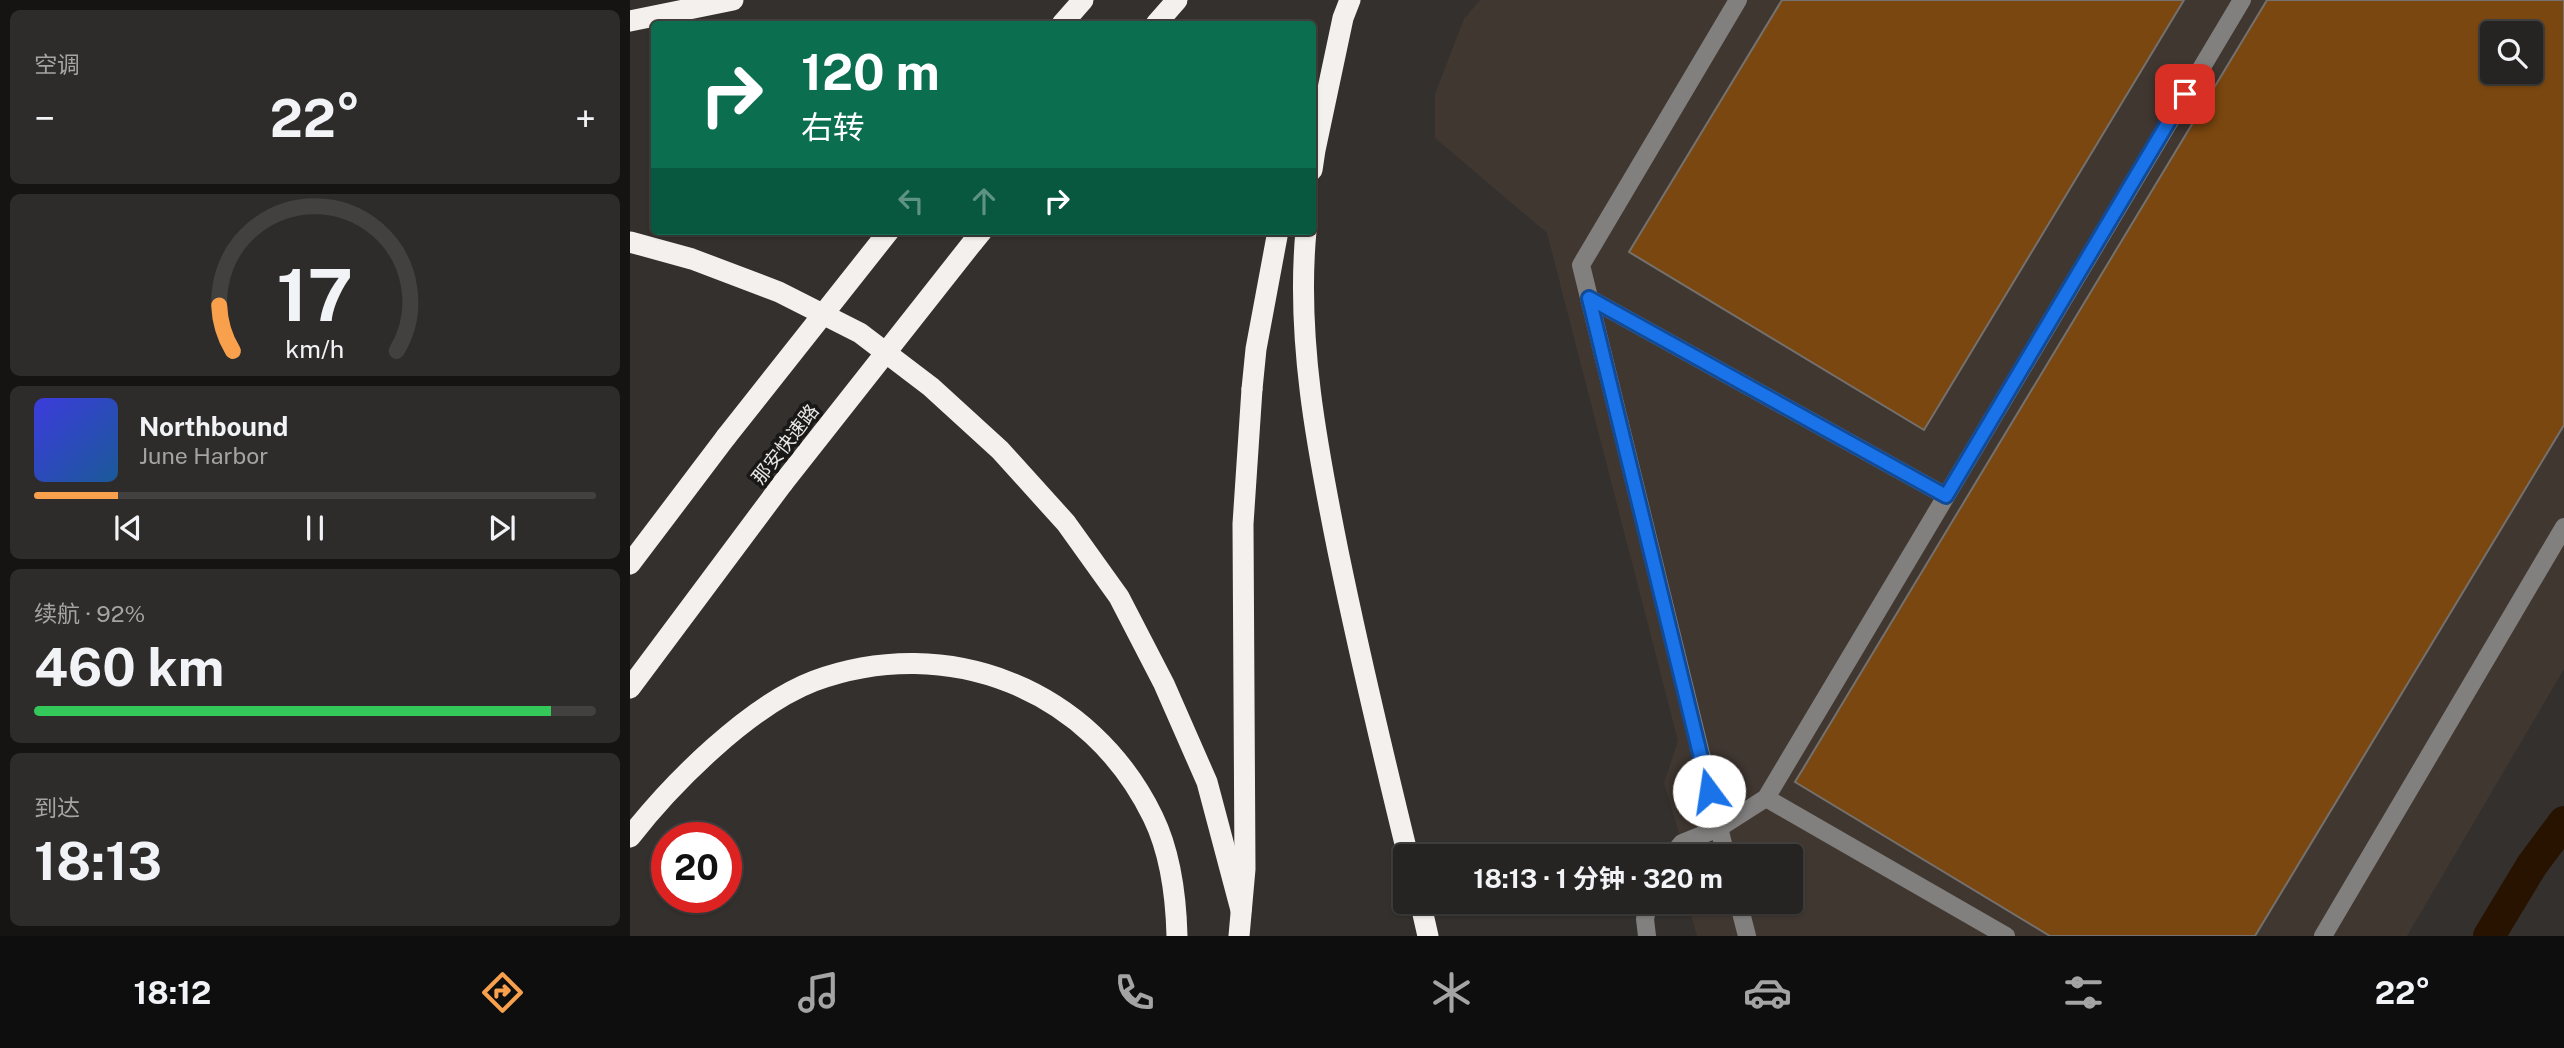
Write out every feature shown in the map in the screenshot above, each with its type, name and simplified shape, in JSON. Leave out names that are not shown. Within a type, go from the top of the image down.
[{"type":"highway","points":[[630,9],[732,0]]},
{"type":"highway","points":[[630,21],[732,0]]},
{"type":"highway","points":[[1065,21],[1083,0]]},
{"type":"highway","points":[[1159,21],[1177,0]]},
{"type":"highway","points":[[1316,95],[1347,9]]},
{"type":"highway","points":[[1316,146],[1347,9]]},
{"type":"highway","points":[[630,564],[726,437],[887,235]]},
{"type":"highway","points":[[1239,936],[1245,869],[1243,524],[1256,349],[1277,235]]},
{"type":"highway","points":[[1307,235],[1304,261],[1305,341],[1321,465],[1364,678],[1405,844]]},
{"type":"highway","name":"那安快速路","points":[[630,688],[783,483],[977,236]]},
{"type":"highway","points":[[630,242],[692,259],[779,292],[860,333],[941,396],[1000,450],[1058,514],[1119,597],[1164,684],[1207,782],[1248,936]]},
{"type":"highway","points":[[630,837],[713,748],[777,700],[812,682],[850,670],[890,664],[930,663],[970,669],[1007,681],[1044,698],[1078,721],[1109,750],[1134,783],[1154,819],[1168,859],[1177,936]]},
{"type":"highway","points":[[1423,914],[1428,936]]},
{"type":"street","points":[[1723,844],[1581,265],[1738,0]]},
{"type":"street","points":[[1681,844],[1719,828],[1766,798],[2242,0]]},
{"type":"street","points":[[1589,298],[1946,496]]},
{"type":"street","points":[[2323,936],[2564,527]]},
{"type":"street","points":[[1766,798],[2006,936]]},
{"type":"street","points":[[1646,914],[1647,936]]},
{"type":"street","points":[[1741,914],[1747,936]]},
{"type":"shaded area","points":[[1480,0],[2564,0],[2564,669],[2407,936],[1697,936],[1691,914],[1803,914],[1803,844],[1682,844],[1664,783],[1678,741],[1547,233],[1435,138],[1435,94],[1464,19]]},
{"type":"building","points":[[1782,0],[2184,0],[1924,430],[1629,252]]},
{"type":"building","points":[[2267,0],[2564,0],[2564,425],[2255,936],[2050,936],[1795,782]]},
{"type":"waterway","points":[[2489,936],[2532,865],[2564,822]]},
{"type":"route","points":[[1709,791],[1589,298],[1946,496],[2185,94]]}]
